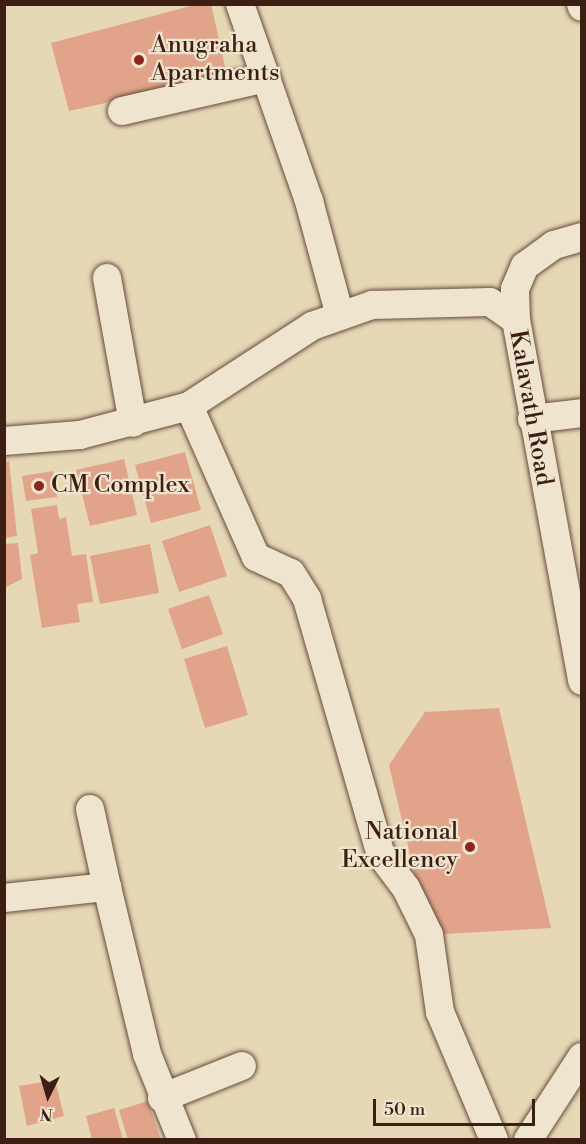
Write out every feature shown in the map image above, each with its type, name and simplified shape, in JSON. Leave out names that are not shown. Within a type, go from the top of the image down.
[{"type":"street","points":[[240,4],[309,201],[340,316]]},
{"type":"street","points":[[122,111],[266,78]]},
{"type":"street","points":[[516,320],[515,289],[525,266],[554,245],[582,237]]},
{"type":"street","points":[[107,278],[133,423]]},
{"type":"street","name":"Kalavath Road","points":[[4,441],[133,423],[189,406],[312,326],[372,305],[439,299],[490,302],[516,320],[532,419],[582,681]]},
{"type":"street","points":[[189,406],[256,557],[291,573],[308,599],[381,855],[406,888],[429,935],[440,1012],[494,1140]]},
{"type":"street","points":[[532,419],[582,413]]},
{"type":"street","points":[[90,809],[107,887],[162,1098],[182,1140]]},
{"type":"street","points":[[4,898],[107,887]]},
{"type":"street","points":[[528,1140],[582,1056]]},
{"type":"street","points":[[162,1098],[242,1066]]},
{"type":"building","name":"Anugraha Apartments","points":[[198,4],[211,4],[227,76],[69,111],[51,43]]},
{"type":"building","points":[[185,452],[201,510],[151,523],[135,465]]},
{"type":"building","points":[[124,459],[137,515],[90,526],[76,470]]},
{"type":"building","points":[[9,461],[17,536],[5,538],[5,462]]},
{"type":"building","name":"CM Complex","points":[[53,471],[57,497],[26,501],[22,476]]},
{"type":"building","points":[[57,505],[59,519],[66,517],[72,556],[86,554],[93,602],[77,604],[80,622],[42,628],[30,555],[38,553],[31,509]]},
{"type":"building","points":[[210,525],[227,576],[179,592],[162,541]]},
{"type":"building","points":[[18,543],[22,579],[4,588],[4,544]]},
{"type":"building","points":[[150,544],[159,593],[100,604],[90,556]]},
{"type":"building","points":[[209,595],[223,634],[182,649],[168,609]]},
{"type":"building","points":[[227,646],[248,715],[205,728],[184,659]]},
{"type":"building","name":"National Excellency","points":[[499,708],[551,928],[429,935],[389,765],[425,712]]},
{"type":"building","points":[[55,1080],[64,1116],[27,1126],[19,1086]]},
{"type":"building","points":[[148,1101],[161,1140],[128,1140],[119,1110]]},
{"type":"building","points":[[114,1108],[123,1140],[92,1140],[86,1116]]},
{"type":"place","name":"Anugraha Apartments","points":[[139,60]]},
{"type":"place","name":"CM Complex","points":[[39,486]]},
{"type":"place","name":"National Excellency","points":[[470,847]]}]
